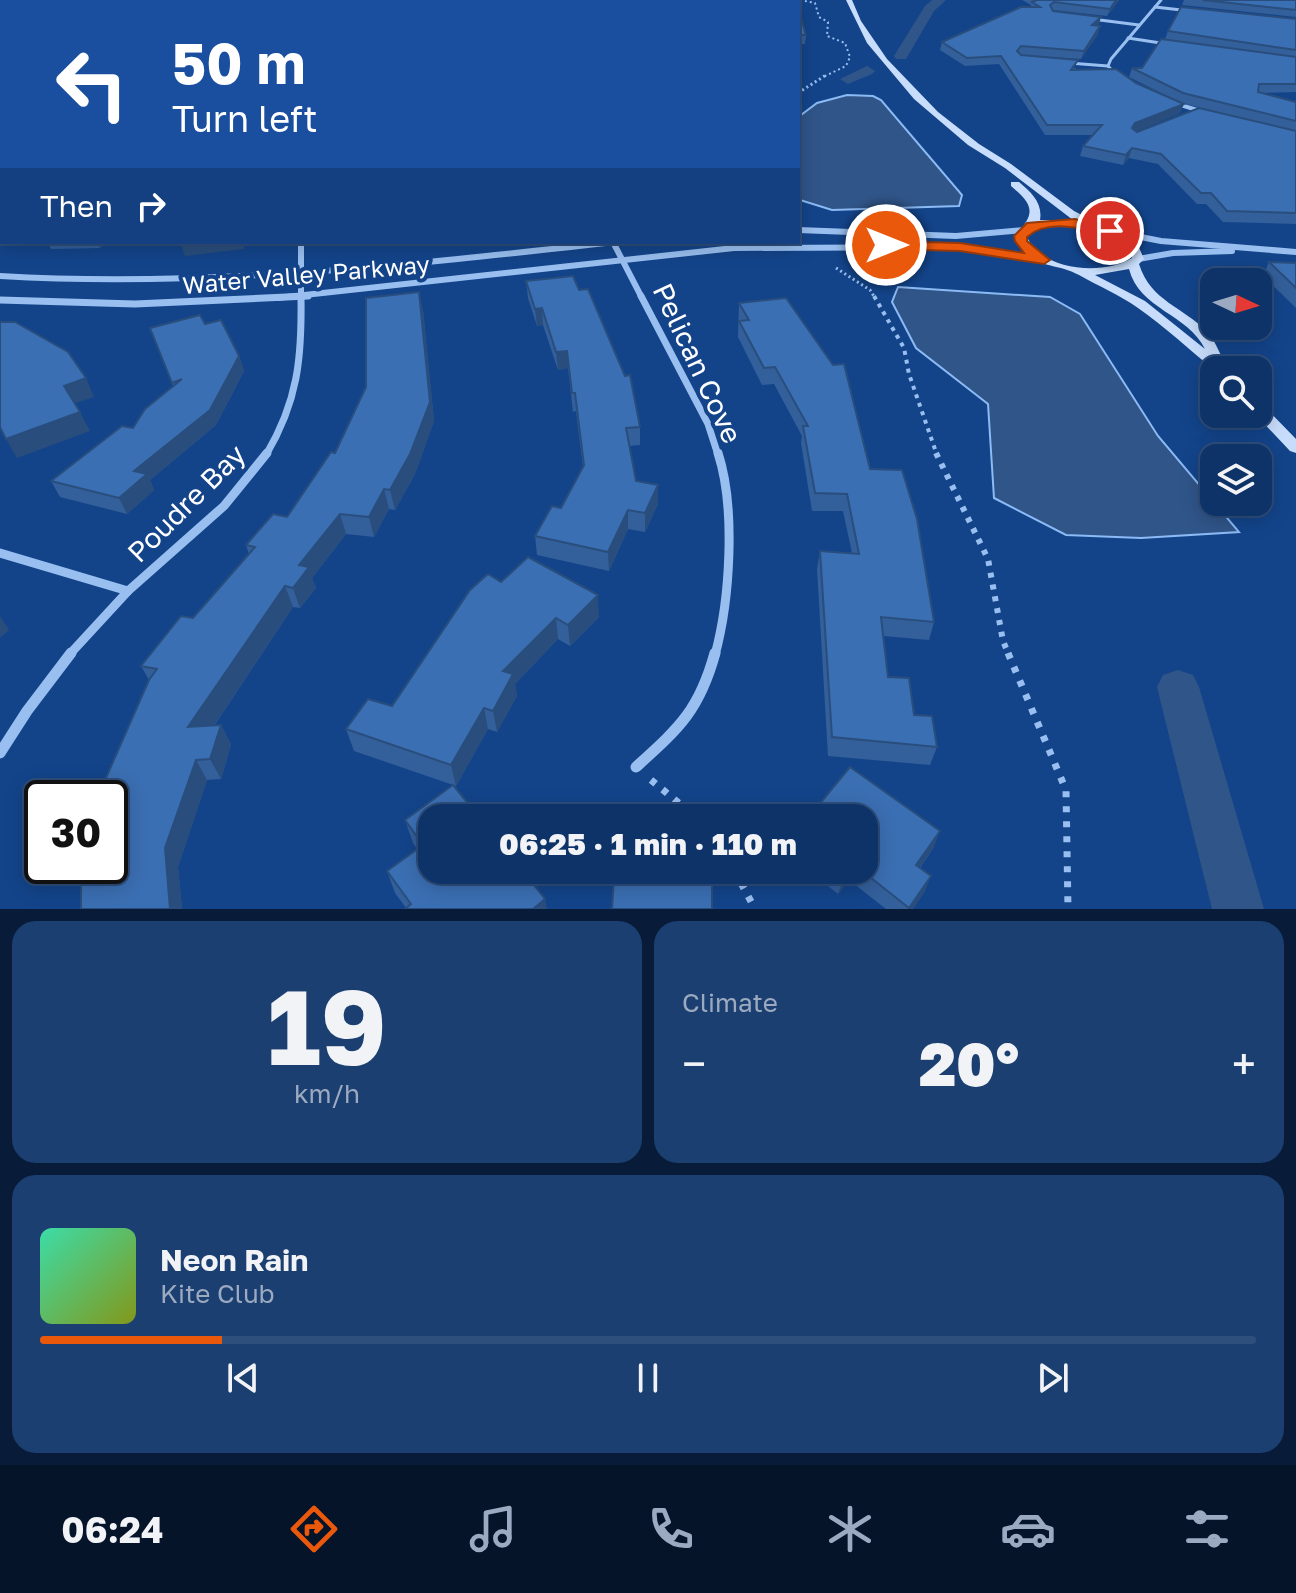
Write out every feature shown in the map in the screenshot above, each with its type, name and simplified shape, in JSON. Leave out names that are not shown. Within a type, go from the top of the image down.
[{"type":"street","points":[[849,0],[868,38],[899,76],[974,145],[992,154],[1061,208],[1092,226]]},
{"type":"street","points":[[1108,66],[1161,0]]},
{"type":"street","points":[[1155,7],[1203,12]]},
{"type":"street","points":[[1081,18],[1139,25]]},
{"type":"street","points":[[1128,38],[1175,45]]},
{"type":"street","points":[[1065,62],[1108,66],[1121,79]]},
{"type":"street","points":[[1161,99],[1214,115]]},
{"type":"street","points":[[1189,115],[1199,111]]},
{"type":"street","points":[[974,145],[977,154],[1029,195],[1037,208],[1037,218],[1021,236],[1025,248],[1044,260],[1075,270],[1141,304],[1206,356]]},
{"type":"street","points":[[800,230],[956,236],[1058,222],[1161,241],[1296,252]]},
{"type":"street","points":[[1110,231],[1133,245],[1141,286],[1207,340],[1215,356]]},
{"type":"street","name":"Poudre Bay","points":[[0,753],[61,669],[128,591],[228,501],[271,447],[289,410],[298,374],[301,244]]},
{"type":"street","name":"Water Valley Parkway","points":[[0,276],[170,282],[300,276],[595,244]]},
{"type":"street","name":"Pelican Cove","points":[[614,244],[708,424],[720,460],[728,502],[729,540],[720,636],[705,689],[677,730],[636,767]]},
{"type":"street","name":"Water Valley Parkway","points":[[0,300],[135,304],[300,297],[622,258],[762,247],[921,246],[991,250],[1044,260]]},
{"type":"street","points":[[1075,270],[1111,271],[1173,253],[1253,250]]},
{"type":"street","points":[[1272,423],[1296,448]]},
{"type":"street","points":[[0,553],[128,591]]},
{"type":"path","points":[[800,0],[815,3],[819,17],[828,22],[827,36],[845,43],[850,57],[846,66],[824,74],[812,87],[800,92]]},
{"type":"path","points":[[829,266],[852,275],[870,290],[904,348],[909,374],[932,444],[988,559],[1003,641],[1066,790],[1068,909]]},
{"type":"path","points":[[636,767],[680,804]]},
{"type":"path","points":[[742,884],[755,909]]},
{"type":"water","points":[[847,95],[873,96],[881,100],[962,195],[959,206],[832,210],[800,200],[801,115],[817,103]]},
{"type":"water","points":[[898,287],[1050,297],[1080,314],[1158,436],[1200,486],[1200,516],[1226,516],[1239,532],[1141,538],[1066,535],[994,498],[988,404],[916,348],[892,302]]},
{"type":"building","points":[[1116,0],[1110,9],[1054,2],[1050,5],[1053,11],[1101,17],[1092,25],[1100,26],[1084,51],[1021,46],[1017,51],[1021,55],[1078,60],[1071,70],[1116,69],[1136,83],[1184,104],[1135,123],[1132,128],[1137,132],[1199,108],[1296,131],[1296,213],[1227,211],[1211,193],[1201,193],[1161,154],[1132,148],[1126,155],[1083,146],[1102,125],[1047,125],[1001,56],[967,58],[942,42],[1021,7],[1040,7],[1032,2]]},
{"type":"building","points":[[1203,0],[1296,0],[1296,10]]},
{"type":"building","points":[[1181,7],[1296,19],[1296,50],[1168,31]]},
{"type":"building","points":[[800,14],[806,35],[800,35]]},
{"type":"building","points":[[1161,39],[1296,57],[1296,84],[1259,84],[1258,92],[1296,102],[1296,121],[1183,93],[1132,68],[1142,68]]},
{"type":"building","points":[[1269,262],[1296,263],[1296,288]]},
{"type":"building","points":[[573,276],[579,290],[588,289],[625,376],[630,375],[640,427],[626,428],[636,481],[658,485],[645,513],[628,510],[608,552],[535,536],[552,506],[561,508],[584,465],[567,351],[556,352],[542,308],[535,309],[526,281]]},
{"type":"building","points":[[419,292],[430,402],[410,454],[390,490],[384,489],[369,517],[340,514],[299,565],[309,567],[293,588],[285,586],[188,727],[221,725],[210,759],[196,760],[165,848],[170,909],[81,909],[81,884],[128,884],[128,780],[105,780],[149,680],[157,669],[141,666],[181,616],[193,618],[255,547],[246,545],[273,514],[287,517],[331,452],[335,453],[366,387],[366,298]]},
{"type":"building","points":[[786,298],[833,365],[844,364],[870,469],[902,470],[917,519],[934,622],[881,617],[888,677],[909,678],[914,715],[932,716],[937,747],[832,737],[820,551],[859,554],[847,494],[815,493],[803,426],[808,426],[775,367],[764,368],[739,321],[749,320],[739,303]]},
{"type":"building","points":[[200,315],[205,324],[221,320],[239,356],[210,410],[134,471],[147,474],[119,498],[51,481],[122,426],[133,428],[145,409],[182,379],[172,383],[150,328]]},
{"type":"building","points":[[0,322],[15,322],[68,352],[86,378],[64,386],[80,412],[6,439],[0,427]]},
{"type":"building","points":[[528,557],[598,595],[568,625],[556,618],[503,671],[513,674],[493,711],[484,708],[451,765],[346,729],[368,699],[392,706],[470,590],[488,574],[501,582]]},
{"type":"building","points":[[850,767],[940,831],[916,865],[931,876],[909,908],[878,883],[878,804],[820,804]]},
{"type":"building","points":[[453,785],[469,804],[427,804]]},
{"type":"building","points":[[418,811],[418,838],[405,820]]},
{"type":"building","points":[[418,849],[418,884],[533,884],[545,899],[533,909],[405,909],[411,904],[387,871]]},
{"type":"building","points":[[614,884],[712,884],[712,909],[612,909]]},
{"type":"waterway","points":[[901,56],[929,9],[940,0]]},
{"type":"waterway","points":[[848,79],[867,71]]},
{"type":"waterway","points":[[1178,687],[1238,909]]},
{"type":"route","points":[[886,245],[960,247],[1044,260],[1032,254],[1021,241],[1025,230],[1032,226],[1075,223],[1110,231]]}]
